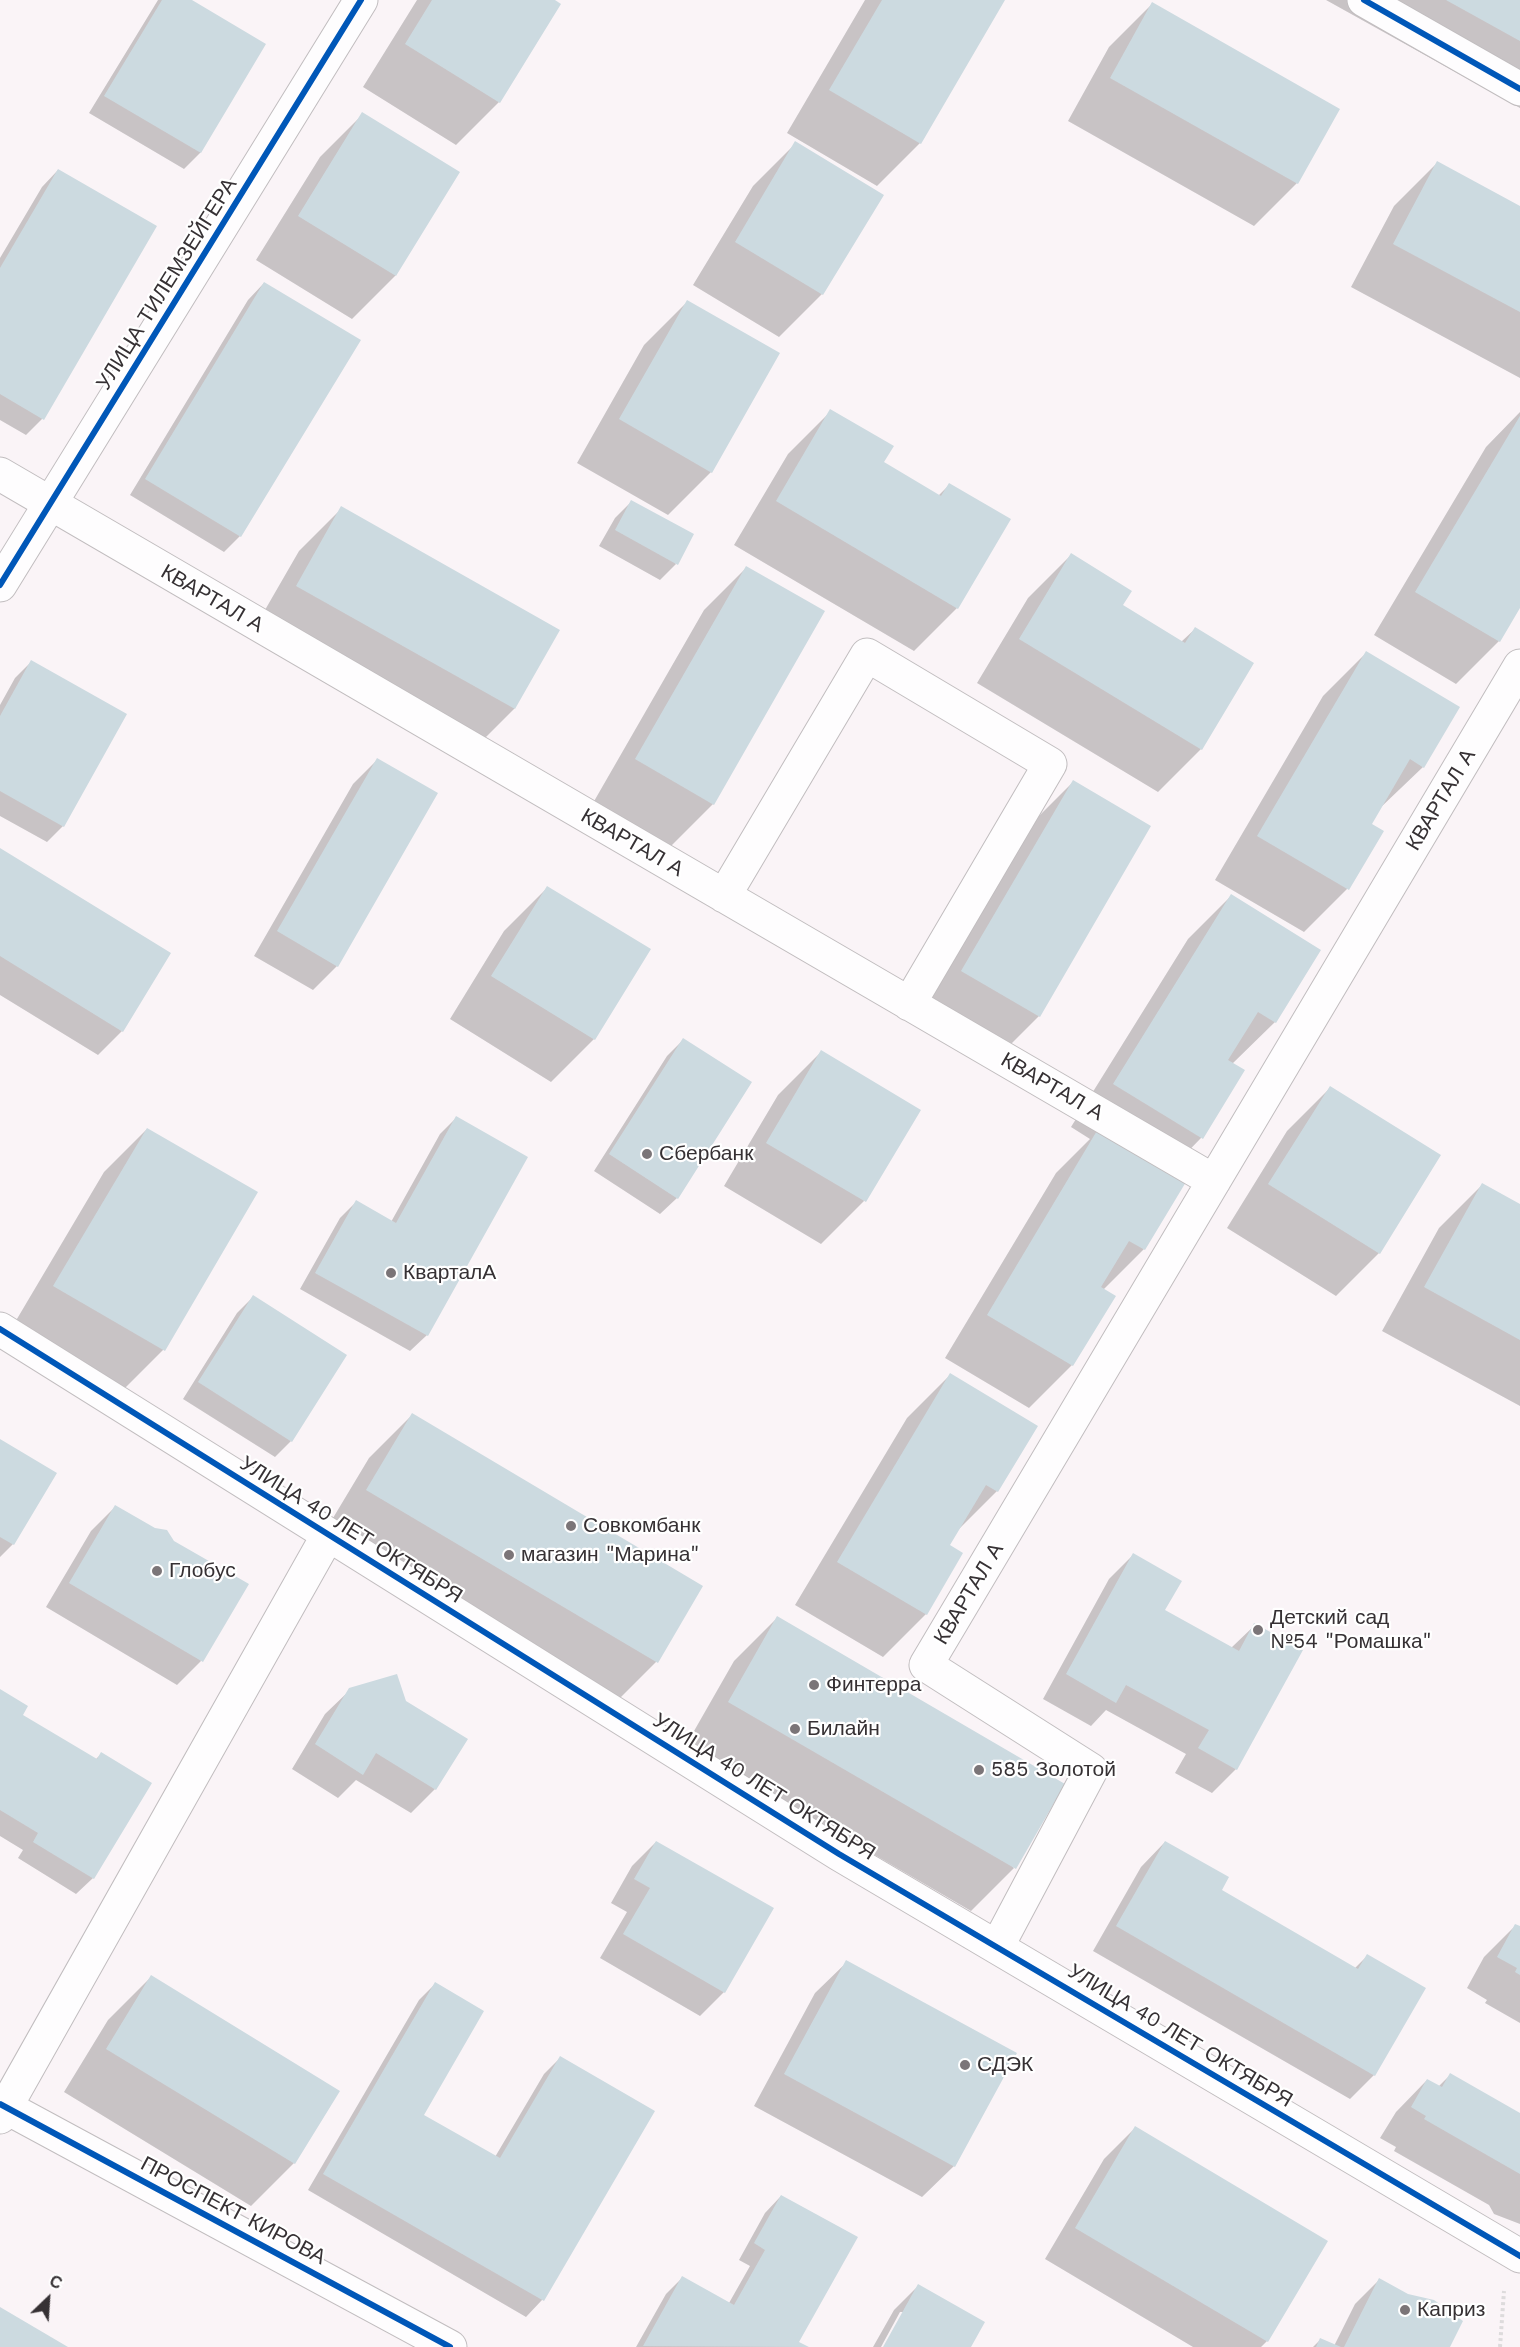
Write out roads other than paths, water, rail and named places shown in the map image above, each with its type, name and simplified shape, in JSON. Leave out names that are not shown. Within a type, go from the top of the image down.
[{"type":"street","name":"УЛИЦА ТИЛЕМЗЕЙГЕРА","points":[[0,585],[361,0]]},
{"type":"street","points":[[1364,0],[1520,89]]},
{"type":"street","name":"КВАРТАЛ А","points":[[0,474],[1214,1181]]},
{"type":"street","points":[[724,896],[867,655],[1050,764],[909,1004]]},
{"type":"street","name":"КВАРТАЛ А","points":[[997,1947],[1091,1770],[926,1665],[1520,666]]},
{"type":"street","name":"УЛИЦА 40 ЛЕТ ОКТЯБРЯ","points":[[0,1329],[839,1854],[1514,2252]]},
{"type":"street","points":[[2,2109],[328,1535]]},
{"type":"street","name":"ПРОСПЕКТ КИРОВА","points":[[2,2109],[450,2347]]},
{"type":"place","name":"Сбербанк","points":[[647,1154]]},
{"type":"place","name":"КварталА","points":[[391,1273]]},
{"type":"place","name":"Совкомбанк","points":[[571,1526]]},
{"type":"place","name":"магазин \"Марина\"","points":[[509,1555]]},
{"type":"place","name":"Глобус","points":[[157,1571]]},
{"type":"place","name":"Детский сад №54 \"Ромашка\"","points":[[1258,1630]]},
{"type":"place","name":"Финтерра","points":[[814,1685]]},
{"type":"place","name":"Билайн","points":[[795,1729]]},
{"type":"place","name":"585 Золотой","points":[[979,1770]]},
{"type":"place","name":"СДЭК","points":[[965,2065]]},
{"type":"place","name":"Каприз","points":[[1405,2310]]}]
